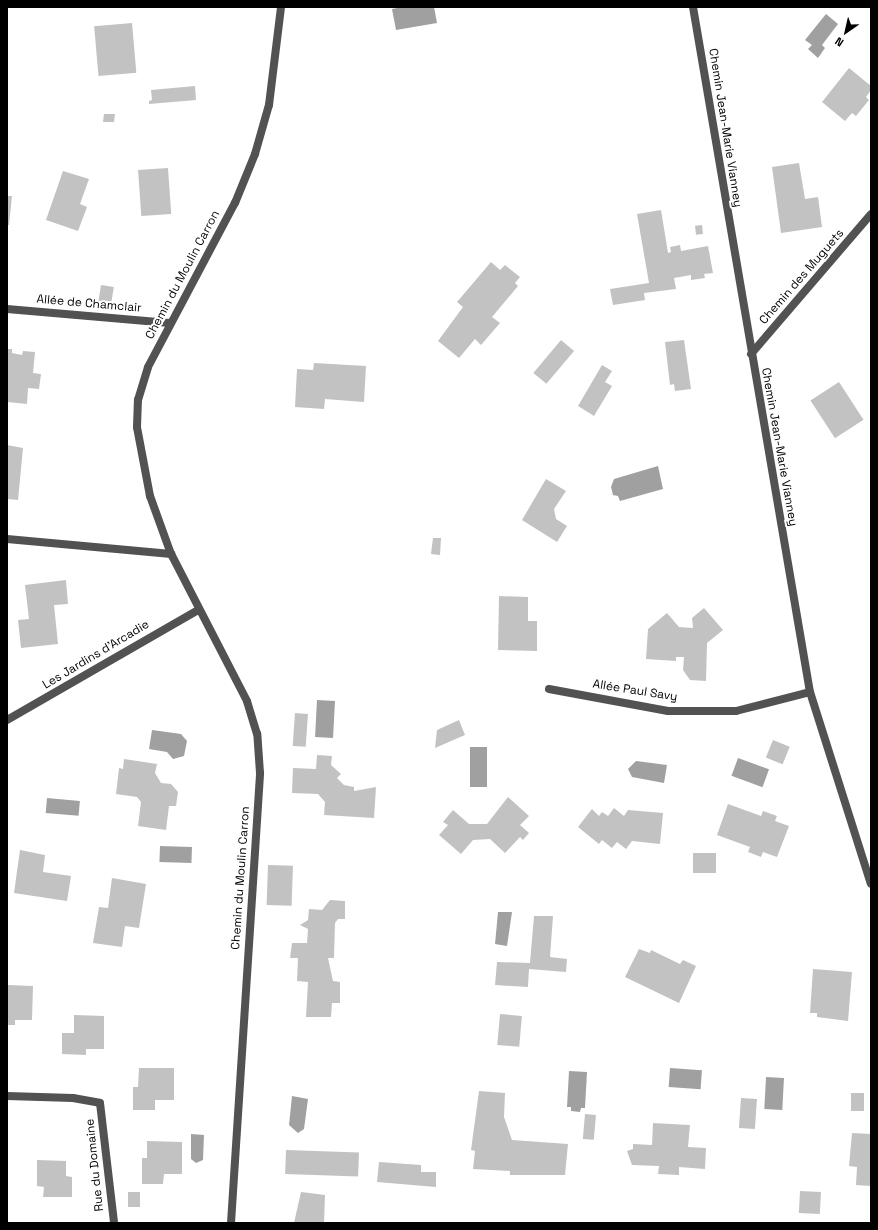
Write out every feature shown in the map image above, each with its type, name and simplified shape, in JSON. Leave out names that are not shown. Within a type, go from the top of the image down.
[{"type":"street","name":"Chemin du Moulin Carron","points":[[231,1223],[260,773],[257,734],[247,701],[198,610],[171,554],[150,496],[137,427],[138,400],[148,366],[169,323],[235,203],[255,154],[269,105],[281,7]]},
{"type":"street","name":"Chemin Jean-Marie Vianney","points":[[693,7],[751,354],[810,692],[871,884]]},
{"type":"street","name":"Chemin des Muguets","points":[[751,354],[871,214]]},
{"type":"street","name":"Allée de Chamclair","points":[[7,309],[169,323]]},
{"type":"street","points":[[7,539],[171,554]]},
{"type":"street","name":"Les Jardins d'Arcadie","points":[[7,720],[198,610]]},
{"type":"street","name":"Allée Paul Savy","points":[[549,689],[668,711],[736,711],[810,692]]},
{"type":"street","name":"Rue du Domaine","points":[[7,1096],[73,1098],[100,1103],[114,1223]]},
{"type":"shaded area","points":[[402,7],[434,7],[437,23],[396,30],[392,9]]},
{"type":"shaded area","points":[[826,14],[838,24],[822,45],[825,48],[818,58],[808,49],[812,45],[805,40]]},
{"type":"shaded area","points":[[658,466],[663,489],[620,501],[618,496],[613,495],[611,487],[614,479]]},
{"type":"shaded area","points":[[317,700],[335,701],[333,738],[315,737]]},
{"type":"shaded area","points":[[152,730],[181,734],[187,741],[184,756],[173,759],[167,752],[149,749]]},
{"type":"shaded area","points":[[470,747],[487,747],[487,787],[470,787]]},
{"type":"shaded area","points":[[738,758],[769,769],[763,787],[732,776]]},
{"type":"shaded area","points":[[636,761],[667,765],[664,783],[632,777],[628,769]]},
{"type":"shaded area","points":[[47,798],[80,801],[79,816],[46,813]]},
{"type":"shaded area","points":[[160,846],[192,847],[191,863],[159,862]]},
{"type":"shaded area","points":[[498,912],[512,912],[507,946],[495,944]]},
{"type":"shaded area","points":[[670,1068],[702,1070],[701,1089],[669,1087]]},
{"type":"shaded area","points":[[569,1071],[587,1072],[585,1108],[581,1108],[580,1112],[571,1111],[571,1107],[567,1107]]},
{"type":"shaded area","points":[[766,1077],[784,1078],[782,1110],[764,1109]]},
{"type":"shaded area","points":[[292,1096],[308,1099],[304,1129],[298,1133],[289,1125]]},
{"type":"shaded area","points":[[191,1134],[204,1135],[203,1160],[196,1163],[191,1159]]},
{"type":"building","points":[[132,23],[136,73],[99,76],[94,26]]},
{"type":"building","points":[[849,68],[871,86],[871,90],[866,97],[869,100],[856,116],[852,113],[845,121],[822,102]]},
{"type":"building","points":[[195,86],[196,100],[149,104],[149,101],[152,100],[151,90]]},
{"type":"building","points":[[104,114],[115,114],[114,122],[103,122]]},
{"type":"building","points":[[799,163],[805,199],[818,197],[822,227],[781,233],[772,167]]},
{"type":"building","points":[[168,168],[171,214],[141,216],[138,170]]},
{"type":"building","points":[[63,171],[89,179],[80,204],[87,207],[78,231],[46,220]]},
{"type":"building","points":[[7,196],[12,196],[9,225],[7,225]]},
{"type":"building","points":[[661,210],[668,253],[671,252],[670,247],[680,245],[681,251],[708,246],[713,273],[704,274],[705,278],[691,280],[691,275],[674,278],[676,289],[644,293],[645,300],[613,305],[610,289],[649,283],[637,214]]},
{"type":"building","points":[[702,225],[703,234],[696,235],[695,226]]},
{"type":"building","points":[[491,262],[500,270],[505,265],[520,277],[515,283],[518,286],[492,317],[500,323],[481,345],[475,339],[459,358],[438,341],[463,307],[457,302]]},
{"type":"building","points":[[101,285],[114,287],[111,303],[98,301]]},
{"type":"building","points":[[561,340],[574,351],[546,384],[533,373]]},
{"type":"building","points":[[684,340],[691,389],[675,391],[674,384],[670,385],[665,342]]},
{"type":"building","points":[[7,349],[12,349],[12,353],[22,355],[23,351],[35,352],[33,373],[41,374],[39,389],[28,388],[27,404],[7,402]]},
{"type":"building","points":[[314,363],[366,366],[364,402],[325,399],[324,409],[295,407],[297,369],[313,370]]},
{"type":"building","points":[[602,365],[612,371],[605,382],[612,386],[594,416],[578,406]]},
{"type":"building","points":[[839,382],[864,420],[835,438],[810,401]]},
{"type":"building","points":[[7,445],[23,448],[18,500],[7,499]]},
{"type":"building","points":[[546,479],[566,491],[554,509],[556,519],[567,526],[557,542],[522,520]]},
{"type":"building","points":[[433,538],[441,538],[440,555],[431,554]]},
{"type":"building","points":[[66,580],[68,604],[54,605],[58,644],[21,648],[18,620],[29,619],[25,585]]},
{"type":"building","points":[[499,596],[528,597],[528,621],[537,621],[537,651],[498,650]]},
{"type":"building","points":[[704,608],[723,630],[707,643],[706,681],[690,680],[683,670],[684,657],[676,657],[676,661],[646,659],[648,629],[667,613],[679,627],[693,628],[692,618]]},
{"type":"building","points":[[295,713],[308,714],[306,747],[293,746]]},
{"type":"building","points":[[459,720],[465,735],[435,748],[437,730]]},
{"type":"building","points":[[773,740],[790,747],[783,764],[766,758]]},
{"type":"building","points":[[317,755],[332,756],[331,765],[341,774],[337,778],[344,785],[354,787],[354,791],[376,787],[374,818],[324,815],[325,802],[318,794],[292,793],[293,768],[316,769]]},
{"type":"building","points":[[124,759],[157,764],[155,773],[161,783],[171,784],[178,792],[176,806],[169,806],[166,830],[138,826],[141,802],[137,797],[116,794],[119,768],[123,769]]},
{"type":"building","points":[[508,797],[529,816],[520,825],[529,833],[523,840],[520,837],[505,853],[490,839],[473,840],[461,854],[439,835],[448,825],[443,822],[453,810],[469,824],[487,824]]},
{"type":"building","points":[[728,804],[761,816],[763,811],[777,816],[775,821],[789,826],[777,857],[763,852],[761,857],[748,852],[750,847],[717,835]]},
{"type":"building","points":[[614,808],[624,816],[628,810],[663,813],[660,844],[632,841],[626,849],[617,842],[612,848],[602,840],[599,844],[578,827],[592,809],[599,816],[602,812],[608,816]]},
{"type":"building","points":[[20,850],[45,855],[43,872],[71,876],[67,901],[14,893]]},
{"type":"building","points":[[693,853],[716,853],[716,873],[693,873]]},
{"type":"building","points":[[268,865],[293,866],[292,906],[267,905]]},
{"type":"building","points":[[112,878],[146,884],[139,928],[125,926],[122,947],[93,943],[99,907],[108,908]]},
{"type":"building","points":[[330,900],[345,901],[345,919],[338,919],[335,923],[334,958],[328,958],[333,981],[340,982],[340,1003],[332,1003],[331,1017],[306,1017],[308,982],[297,981],[298,958],[290,958],[292,943],[307,943],[308,929],[300,925],[308,920],[309,909],[322,910]]},
{"type":"building","points":[[534,916],[553,916],[550,957],[567,959],[566,972],[529,969],[528,987],[495,985],[497,962],[530,963]]},
{"type":"building","points":[[639,949],[650,953],[651,950],[680,964],[683,960],[696,966],[679,1003],[625,977]]},
{"type":"building","points":[[813,969],[852,972],[848,1021],[817,1017],[817,1013],[810,1013]]},
{"type":"building","points":[[7,985],[33,986],[32,1020],[15,1020],[15,1025],[7,1025]]},
{"type":"building","points":[[500,1014],[522,1016],[519,1047],[497,1045]]},
{"type":"building","points":[[74,1015],[104,1016],[104,1049],[86,1049],[86,1055],[62,1054],[62,1033],[74,1033]]},
{"type":"building","points":[[139,1068],[174,1068],[174,1100],[155,1100],[155,1110],[133,1110],[133,1087],[138,1087]]},
{"type":"building","points":[[479,1091],[505,1093],[504,1117],[512,1140],[568,1144],[565,1175],[510,1175],[510,1171],[473,1169],[475,1151],[471,1150]]},
{"type":"building","points":[[851,1093],[864,1093],[864,1111],[851,1111]]},
{"type":"building","points":[[741,1098],[757,1099],[755,1129],[739,1128]]},
{"type":"building","points":[[585,1114],[596,1115],[594,1140],[583,1139]]},
{"type":"building","points":[[653,1123],[690,1125],[688,1147],[706,1148],[705,1169],[679,1167],[679,1175],[658,1174],[659,1166],[632,1165],[627,1151],[633,1149],[633,1144],[652,1145]]},
{"type":"building","points":[[852,1133],[871,1134],[871,1186],[856,1185],[857,1167],[849,1166]]},
{"type":"building","points":[[147,1141],[182,1142],[182,1174],[164,1174],[163,1184],[142,1184],[142,1158],[147,1158]]},
{"type":"building","points":[[286,1150],[359,1153],[358,1177],[285,1174]]},
{"type":"building","points":[[37,1160],[66,1161],[66,1176],[72,1177],[72,1197],[43,1197],[44,1187],[37,1186]]},
{"type":"building","points":[[379,1162],[421,1165],[421,1172],[436,1172],[436,1187],[377,1182]]},
{"type":"building","points":[[800,1191],[821,1192],[820,1214],[799,1213]]},
{"type":"building","points":[[128,1192],[140,1192],[140,1207],[128,1207]]},
{"type":"building","points":[[301,1192],[325,1195],[324,1223],[294,1223]]}]
